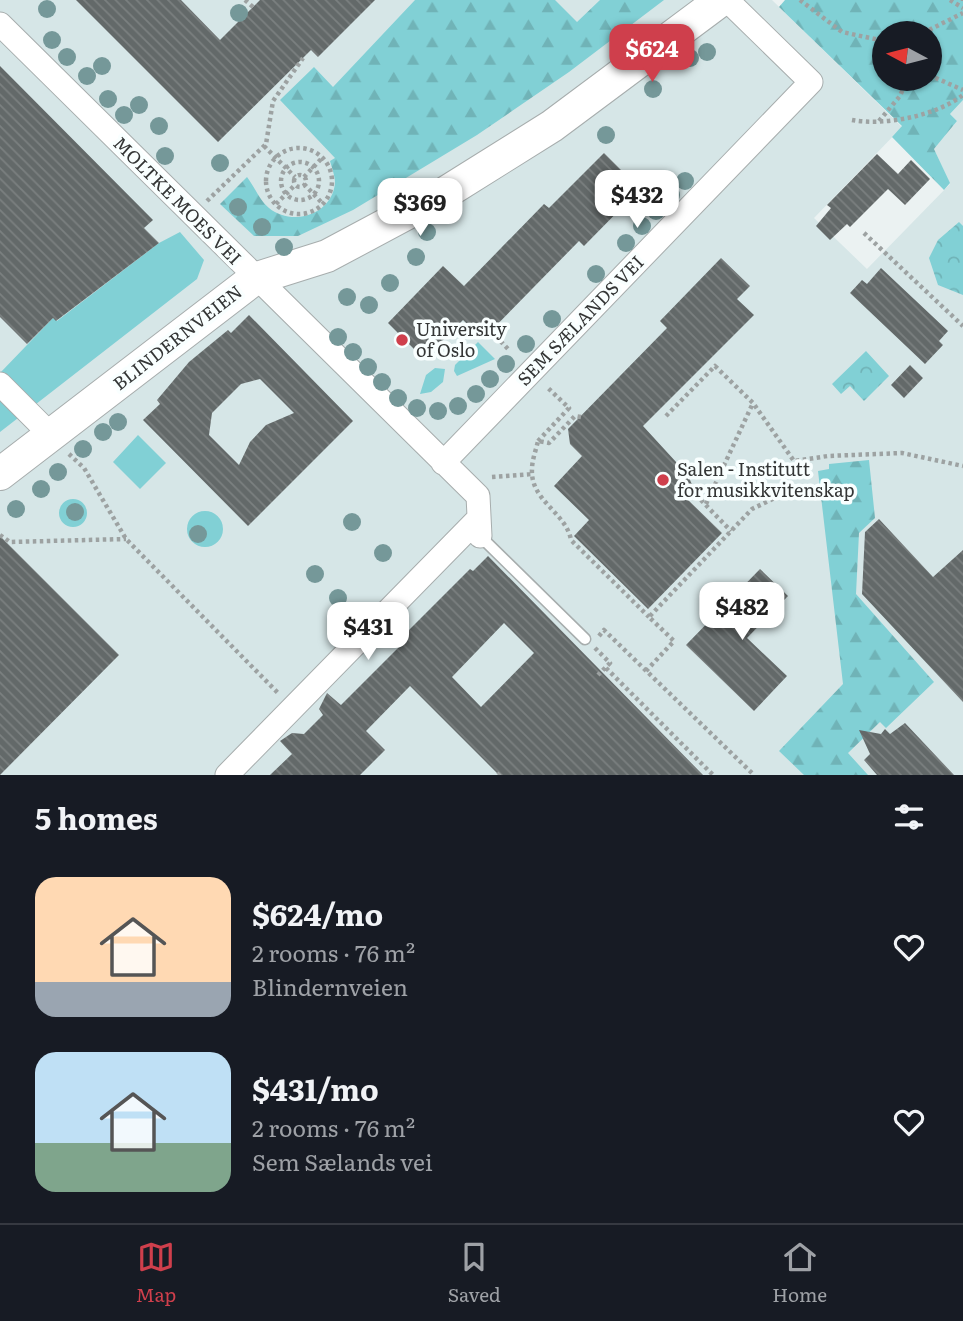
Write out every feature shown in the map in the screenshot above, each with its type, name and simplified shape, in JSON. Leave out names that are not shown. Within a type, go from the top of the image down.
[{"type":"street","name":"BLINDERNVEIEN","points":[[0,474],[254,279],[327,256],[445,193],[552,126],[721,0]]},
{"type":"street","name":"SEM SÆLANDS VEI","points":[[443,463],[811,82],[727,0]]},
{"type":"street","name":"MOLTKE MOES VEI","points":[[0,24],[254,279],[478,496],[479,528]]},
{"type":"street","points":[[0,384],[51,435]]},
{"type":"street","points":[[227,775],[292,707],[479,528]]},
{"type":"lane","points":[[479,528],[585,639]]},
{"type":"path","points":[[245,0],[253,7]]},
{"type":"path","points":[[800,0],[842,32],[872,38]]},
{"type":"path","points":[[942,22],[963,10],[950,0]]},
{"type":"path","points":[[207,202],[264,146],[273,101],[303,58]]},
{"type":"path","points":[[852,120],[868,123],[943,107],[963,92],[942,82]]},
{"type":"path","points":[[879,121],[902,91]]},
{"type":"path","points":[[264,146],[295,177],[296,185]]},
{"type":"path","points":[[300,149],[313,151],[322,158],[332,181],[329,195],[323,204],[311,212],[300,214],[286,211],[276,204],[268,191],[267,177],[276,158],[289,150],[300,149]]},
{"type":"path","points":[[322,158],[304,177],[304,184],[323,204]]},
{"type":"path","points":[[299,162],[313,168],[318,182],[313,194],[300,199],[286,194],[281,183],[286,167],[299,162]]},
{"type":"path","points":[[295,177],[304,177]]},
{"type":"path","points":[[276,204],[296,185],[304,184]]},
{"type":"path","points":[[864,233],[963,326]]},
{"type":"path","points":[[491,331],[508,349]]},
{"type":"path","points":[[666,416],[715,366],[753,403],[794,461],[828,456],[902,453],[963,466]]},
{"type":"path","points":[[531,372],[581,417],[575,416],[549,443],[538,441]]},
{"type":"path","points":[[706,504],[753,403]]},
{"type":"path","points":[[569,408],[538,441],[532,474],[542,501],[568,526],[571,540],[674,641],[646,670]]},
{"type":"path","points":[[51,435],[84,468],[126,538],[292,707]]},
{"type":"path","points":[[498,477],[532,474]]},
{"type":"path","points":[[696,495],[732,531]]},
{"type":"path","points":[[649,617],[752,509],[779,496]]},
{"type":"path","points":[[0,535],[10,542],[126,538]]},
{"type":"path","points":[[598,675],[610,663],[591,645],[604,630],[754,775]]},
{"type":"path","points":[[606,668],[713,775]]},
{"type":"shaded area","name":"University of Oslo","points":[[0,0],[772,0],[902,127],[814,218],[867,269],[950,184],[934,149],[957,121],[950,114],[963,100],[963,775],[0,775]]},
{"type":"green space","points":[[415,0],[555,0],[577,22],[600,0],[664,0],[569,72],[477,135],[353,210],[298,236],[254,236],[220,204],[247,177],[269,208],[289,217],[309,215],[319,210],[327,203],[335,183],[330,161],[335,158],[280,100],[314,67],[333,87]]},
{"type":"green space","points":[[785,0],[963,0],[963,100],[950,114],[957,121],[934,149],[950,183],[944,190],[892,137],[902,126],[779,7]]},
{"type":"green space","points":[[959,222],[963,226],[963,295],[938,285],[929,258],[938,240]]},
{"type":"green space","points":[[180,232],[204,260],[197,279],[0,432],[0,373],[53,318],[57,321],[159,243]]},
{"type":"green space","points":[[478,342],[495,359],[457,376],[455,365]]},
{"type":"green space","points":[[866,351],[889,376],[864,401],[850,386],[841,394],[832,384]]},
{"type":"green space","points":[[435,368],[445,369],[443,382],[431,392],[420,394],[426,375]]},
{"type":"green space","points":[[138,435],[166,463],[140,489],[113,462]]},
{"type":"green space","points":[[869,460],[875,518],[859,533],[856,594],[934,682],[886,728],[880,722],[848,753],[868,775],[804,775],[779,751],[843,684],[818,471],[829,469],[829,464]]},
{"type":"green space","points":[[73,499],[83,503],[87,513],[83,523],[73,527],[63,523],[59,513],[63,503]]},
{"type":"green space","points":[[205,511],[218,516],[223,529],[218,542],[205,547],[192,542],[187,529],[192,516]]},
{"type":"building","points":[[76,0],[181,0],[220,40],[260,0],[375,0],[318,57],[311,50],[218,142]]},
{"type":"building","points":[[0,66],[153,220],[144,228],[159,243],[56,321],[53,318],[27,344],[0,317]]},
{"type":"building","points":[[604,153],[640,189],[584,246],[579,241],[483,339],[463,320],[424,359],[388,323],[443,266],[464,286],[544,204],[549,208]]},
{"type":"building","points":[[877,154],[898,174],[911,160],[930,179],[905,205],[888,189],[850,227],[847,224],[830,240],[816,226],[831,208],[827,205]]},
{"type":"building","points":[[721,258],[750,286],[737,299],[754,315],[643,426],[688,475],[693,487],[684,496],[722,533],[648,609],[574,536],[589,520],[554,486],[582,456],[570,444],[568,429],[667,328],[660,321]]},
{"type":"building","points":[[881,268],[948,331],[939,341],[943,345],[925,364],[850,293],[862,280],[867,284]]},
{"type":"building","points":[[249,315],[353,421],[248,526],[143,420],[160,404],[157,400],[189,362],[228,330],[231,333]],"holes":[[[260,379],[294,413],[266,425],[250,442],[239,465],[209,435],[212,413],[241,384]]]},
{"type":"building","points":[[910,365],[923,378],[904,398],[891,385]]},
{"type":"building","points":[[879,519],[933,577],[963,550],[963,702],[862,594],[865,532]]},
{"type":"building","points":[[0,536],[119,655],[0,775]]},
{"type":"building","points":[[488,556],[703,775],[499,775],[410,686],[366,731],[385,750],[360,775],[270,775],[292,754],[280,741],[292,733],[304,734],[323,715],[319,709],[327,693],[341,705],[401,645],[397,642],[470,569],[473,571]],"holes":[[[504,623],[534,653],[481,707],[452,677]]]},
{"type":"building","points":[[760,569],[788,596],[747,638],[787,676],[754,711],[686,645]]},
{"type":"building","points":[[905,723],[954,775],[877,775],[864,760],[870,754],[859,730],[881,734],[885,729],[890,734]]},
{"type":"place","name":"University of Oslo","points":[[402,340]]},
{"type":"place","name":"Salen - Institutt for musikkvitenskap","points":[[663,480]]}]
